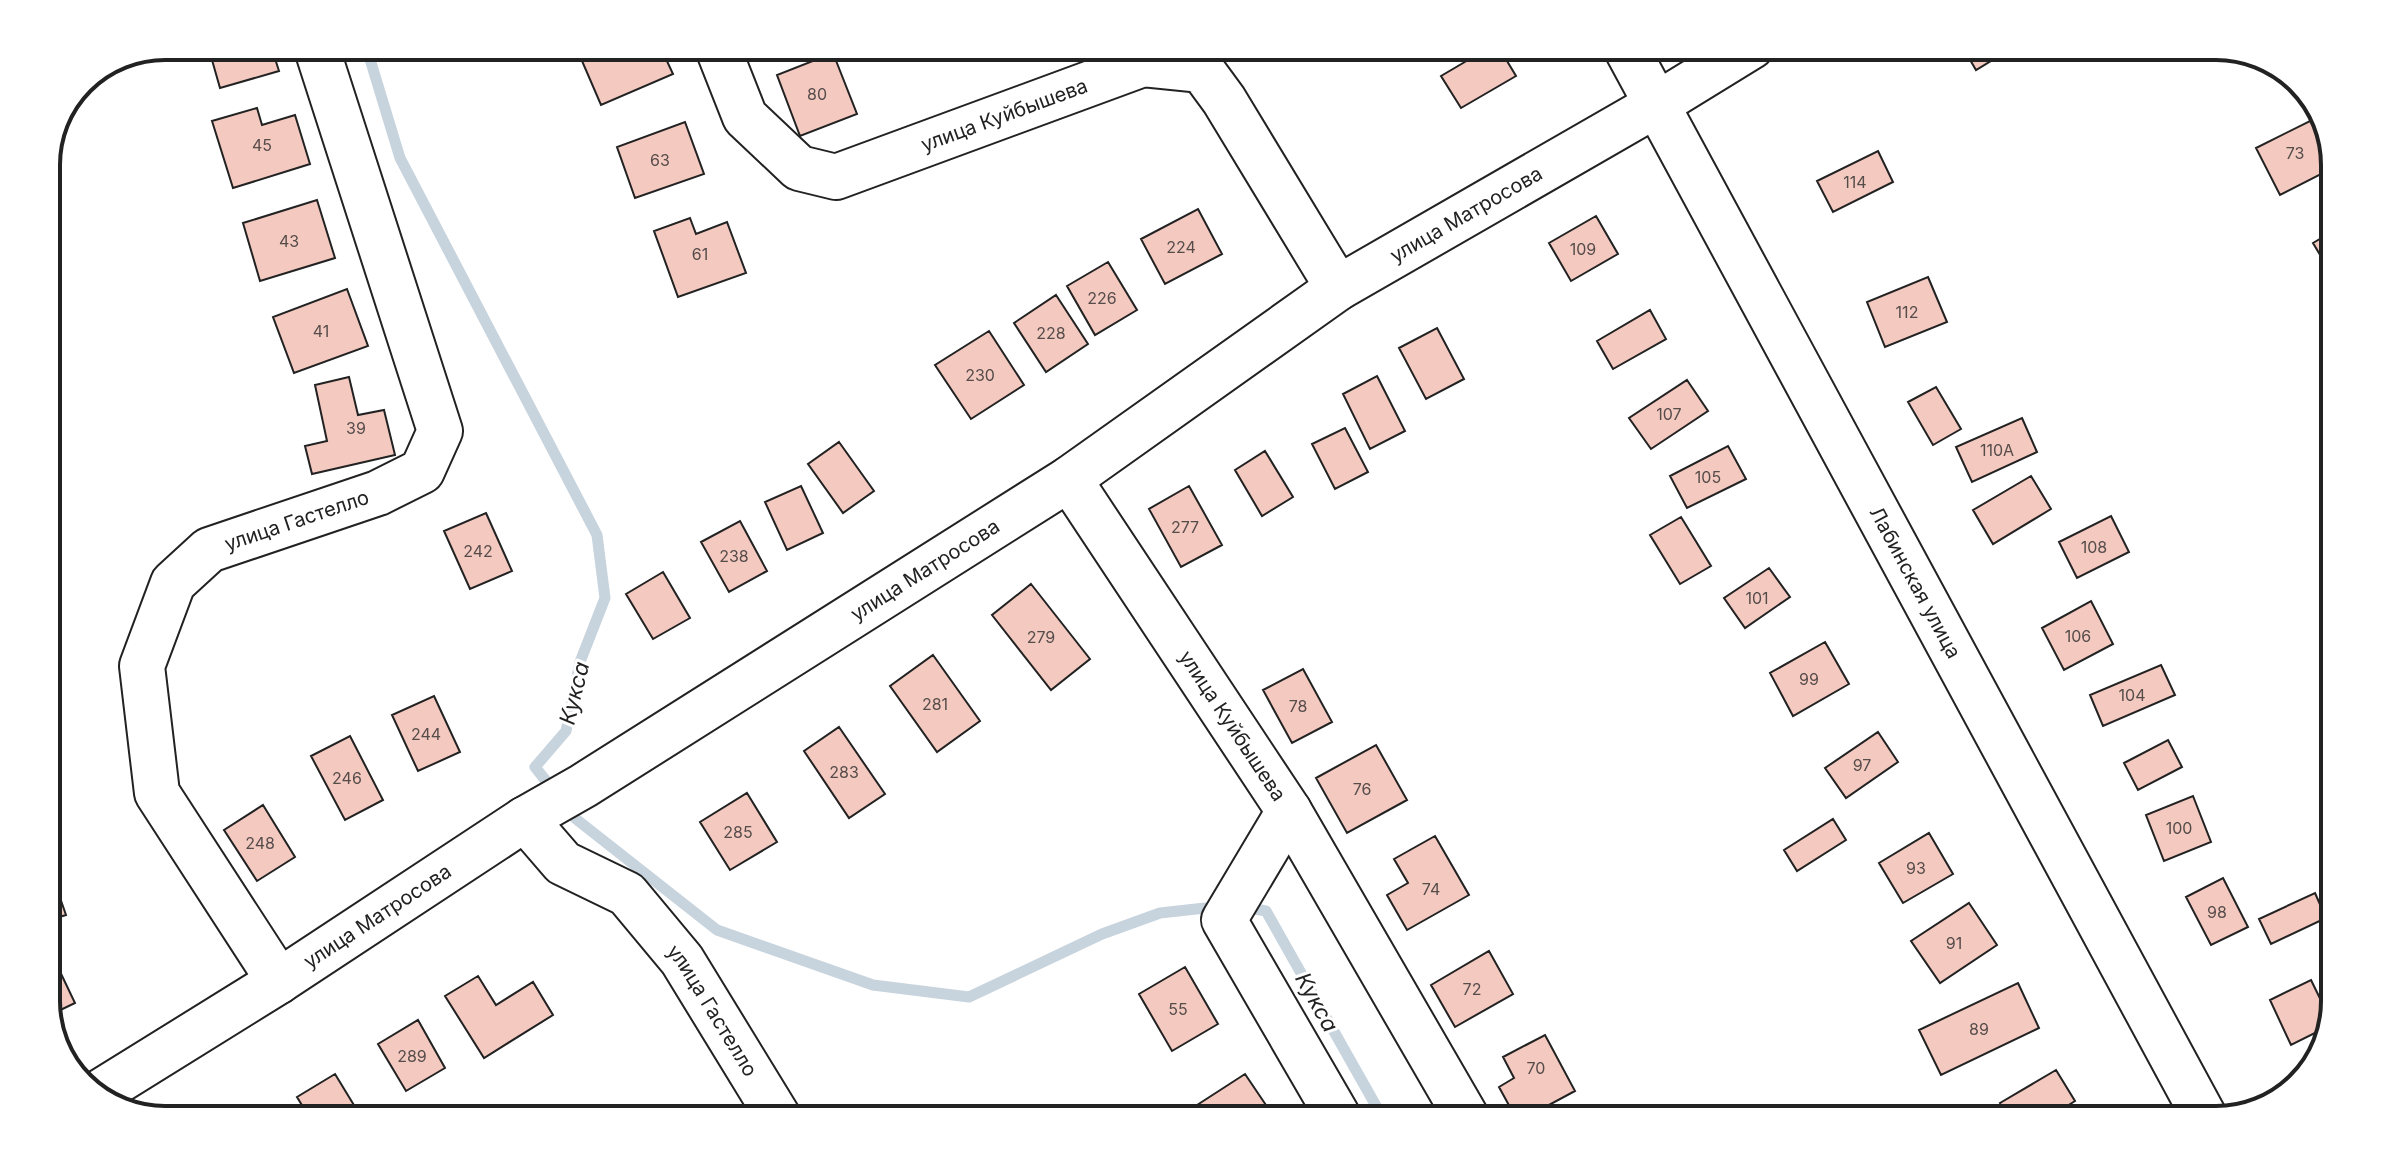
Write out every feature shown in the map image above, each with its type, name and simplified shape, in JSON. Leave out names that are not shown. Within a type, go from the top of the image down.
[{"type":"street","name":"улица Гастелло","points":[[279,981],[157,793],[142,666],[173,583],[209,550],[378,493],[422,471],[440,431],[321,60]]},
{"type":"street","name":"улица Куйбышева","points":[[723,60],[745,117],[799,168],[836,177],[1143,64],[1202,70],[1224,100],[1338,288]]},
{"type":"street","name":"Лабинская улица","points":[[1632,60],[2198,1106]]},
{"type":"street","name":"улица Матросова","points":[[106,1088],[279,981],[533,814],[583,786],[1069,479],[1338,288],[1729,60]]},
{"type":"street","name":"улица Куйбышева","points":[[1069,479],[1289,811],[1460,1106]]},
{"type":"street","name":"улица Куйбышева","points":[[1289,811],[1224,920],[1332,1106]]},
{"type":"street","name":"улица Гастелло","points":[[533,814],[563,863],[627,894],[682,960],[771,1106]]},
{"type":"building","points":[[212,60],[275,60],[279,71],[220,88]]},
{"type":"building","points":[[582,60],[666,60],[673,74],[601,105]]},
{"type":"building","points":[[815,60],[836,60],[857,114],[800,136],[777,75]]},
{"type":"building","points":[[1468,60],[1506,60],[1516,76],[1461,108],[1441,76]]},
{"type":"building","points":[[1970,60],[1993,60],[1976,70]]},
{"type":"building","points":[[257,108],[262,125],[295,115],[310,164],[233,188],[212,121]]},
{"type":"building","points":[[2311,121],[2319,144],[2321,174],[2280,195],[2256,148]]},
{"type":"building","points":[[685,122],[704,174],[635,198],[617,147]]},
{"type":"building","points":[[1878,151],[1893,182],[1833,212],[1817,181]]},
{"type":"building","points":[[317,200],[335,258],[260,281],[243,223]]},
{"type":"building","points":[[1198,209],[1222,254],[1165,284],[1141,239]]},
{"type":"building","points":[[1596,216],[1618,254],[1571,281],[1549,243]]},
{"type":"building","points":[[690,218],[696,234],[727,222],[746,273],[678,297],[654,231]]},
{"type":"building","points":[[2321,238],[2321,256],[2313,243]]},
{"type":"building","points":[[1108,262],[1137,310],[1095,335],[1067,286]]},
{"type":"building","points":[[1928,277],[1947,322],[1885,347],[1867,302]]},
{"type":"building","points":[[347,289],[368,346],[294,373],[273,317]]},
{"type":"building","points":[[1056,295],[1088,344],[1046,372],[1014,323]]},
{"type":"building","points":[[1650,310],[1666,339],[1613,369],[1597,341]]},
{"type":"building","points":[[1437,328],[1464,379],[1426,399],[1399,348]]},
{"type":"building","points":[[989,331],[1024,385],[971,419],[935,365]]},
{"type":"building","points":[[1377,376],[1405,431],[1370,449],[1343,394]]},
{"type":"building","points":[[349,377],[358,415],[384,410],[395,455],[312,474],[305,446],[327,441],[315,385]]},
{"type":"building","points":[[1687,380],[1708,411],[1651,449],[1629,418]]},
{"type":"building","points":[[1936,387],[1961,429],[1933,445],[1908,402]]},
{"type":"building","points":[[2022,418],[2037,452],[1972,482],[1956,447]]},
{"type":"building","points":[[1345,428],[1368,472],[1335,489],[1312,444]]},
{"type":"building","points":[[839,442],[874,491],[843,513],[808,464]]},
{"type":"building","points":[[1728,446],[1746,479],[1687,508],[1670,476]]},
{"type":"building","points":[[1265,451],[1293,497],[1262,516],[1235,470]]},
{"type":"building","points":[[2031,476],[2051,509],[1993,544],[1973,510]]},
{"type":"building","points":[[801,486],[823,533],[787,550],[765,502]]},
{"type":"building","points":[[1189,486],[1222,545],[1181,567],[1149,509]]},
{"type":"building","points":[[486,513],[512,571],[470,589],[444,531]]},
{"type":"building","points":[[2111,516],[2129,552],[2077,578],[2059,542]]},
{"type":"building","points":[[1681,517],[1711,566],[1680,584],[1650,535]]},
{"type":"building","points":[[740,521],[767,571],[729,592],[701,542]]},
{"type":"building","points":[[1769,568],[1790,597],[1745,628],[1724,598]]},
{"type":"building","points":[[663,572],[690,618],[653,639],[626,594]]},
{"type":"building","points":[[1031,584],[1090,659],[1051,690],[992,615]]},
{"type":"building","points":[[2091,601],[2113,644],[2064,670],[2042,628]]},
{"type":"building","points":[[1825,642],[1849,684],[1793,716],[1770,673]]},
{"type":"building","points":[[933,655],[980,721],[937,752],[890,686]]},
{"type":"building","points":[[2161,665],[2175,695],[2103,726],[2090,695]]},
{"type":"building","points":[[1303,669],[1332,722],[1292,743],[1263,690]]},
{"type":"building","points":[[434,696],[460,752],[418,771],[392,715]]},
{"type":"building","points":[[839,727],[885,794],[849,818],[804,751]]},
{"type":"building","points":[[1878,732],[1898,762],[1846,798],[1825,768]]},
{"type":"building","points":[[350,736],[383,800],[345,820],[311,756]]},
{"type":"building","points":[[2168,740],[2182,767],[2138,790],[2124,763]]},
{"type":"building","points":[[1376,745],[1407,800],[1347,833],[1316,778]]},
{"type":"building","points":[[747,793],[777,842],[730,870],[700,822]]},
{"type":"building","points":[[2193,796],[2211,842],[2164,861],[2146,815]]},
{"type":"building","points":[[263,805],[295,857],[257,881],[224,830]]},
{"type":"building","points":[[1833,819],[1846,840],[1797,871],[1784,850]]},
{"type":"building","points":[[1929,833],[1953,874],[1903,903],[1879,863]]},
{"type":"building","points":[[1435,836],[1469,895],[1407,930],[1387,895],[1408,883],[1394,859]]},
{"type":"building","points":[[2223,878],[2248,927],[2211,945],[2186,897]]},
{"type":"building","points":[[2315,893],[2321,907],[2321,920],[2271,944],[2259,919]]},
{"type":"building","points":[[60,898],[66,915],[60,917]]},
{"type":"building","points":[[1969,903],[1997,945],[1940,983],[1911,941]]},
{"type":"building","points":[[1489,951],[1513,994],[1455,1027],[1431,985]]},
{"type":"building","points":[[1185,967],[1218,1024],[1172,1051],[1139,994]]},
{"type":"building","points":[[60,972],[75,1003],[60,1010]]},
{"type":"building","points":[[478,976],[496,1005],[533,982],[553,1015],[484,1058],[445,996]]},
{"type":"building","points":[[2311,980],[2321,1000],[2315,1033],[2291,1045],[2270,1000]]},
{"type":"building","points":[[2018,983],[2039,1028],[1941,1075],[1919,1030]]},
{"type":"building","points":[[418,1020],[445,1068],[406,1091],[378,1044]]},
{"type":"building","points":[[1545,1035],[1575,1091],[1547,1106],[1509,1106],[1499,1087],[1514,1078],[1503,1057]]},
{"type":"building","points":[[2056,1070],[2075,1101],[2067,1106],[2002,1106],[2000,1103]]},
{"type":"building","points":[[335,1074],[354,1106],[302,1106],[297,1097]]},
{"type":"building","points":[[1245,1074],[1267,1106],[1196,1106]]},
{"type":"waterway","name":"Кукса","points":[[370,60],[400,158],[597,535],[605,598],[580,662],[566,731],[535,767],[554,791]]},
{"type":"waterway","name":"Кукса","points":[[564,804],[576,819],[717,930],[873,985],[969,997],[1102,934],[1160,913],[1205,908]]},
{"type":"waterway","name":"Кукса","points":[[1244,907],[1266,911],[1376,1106]]}]
